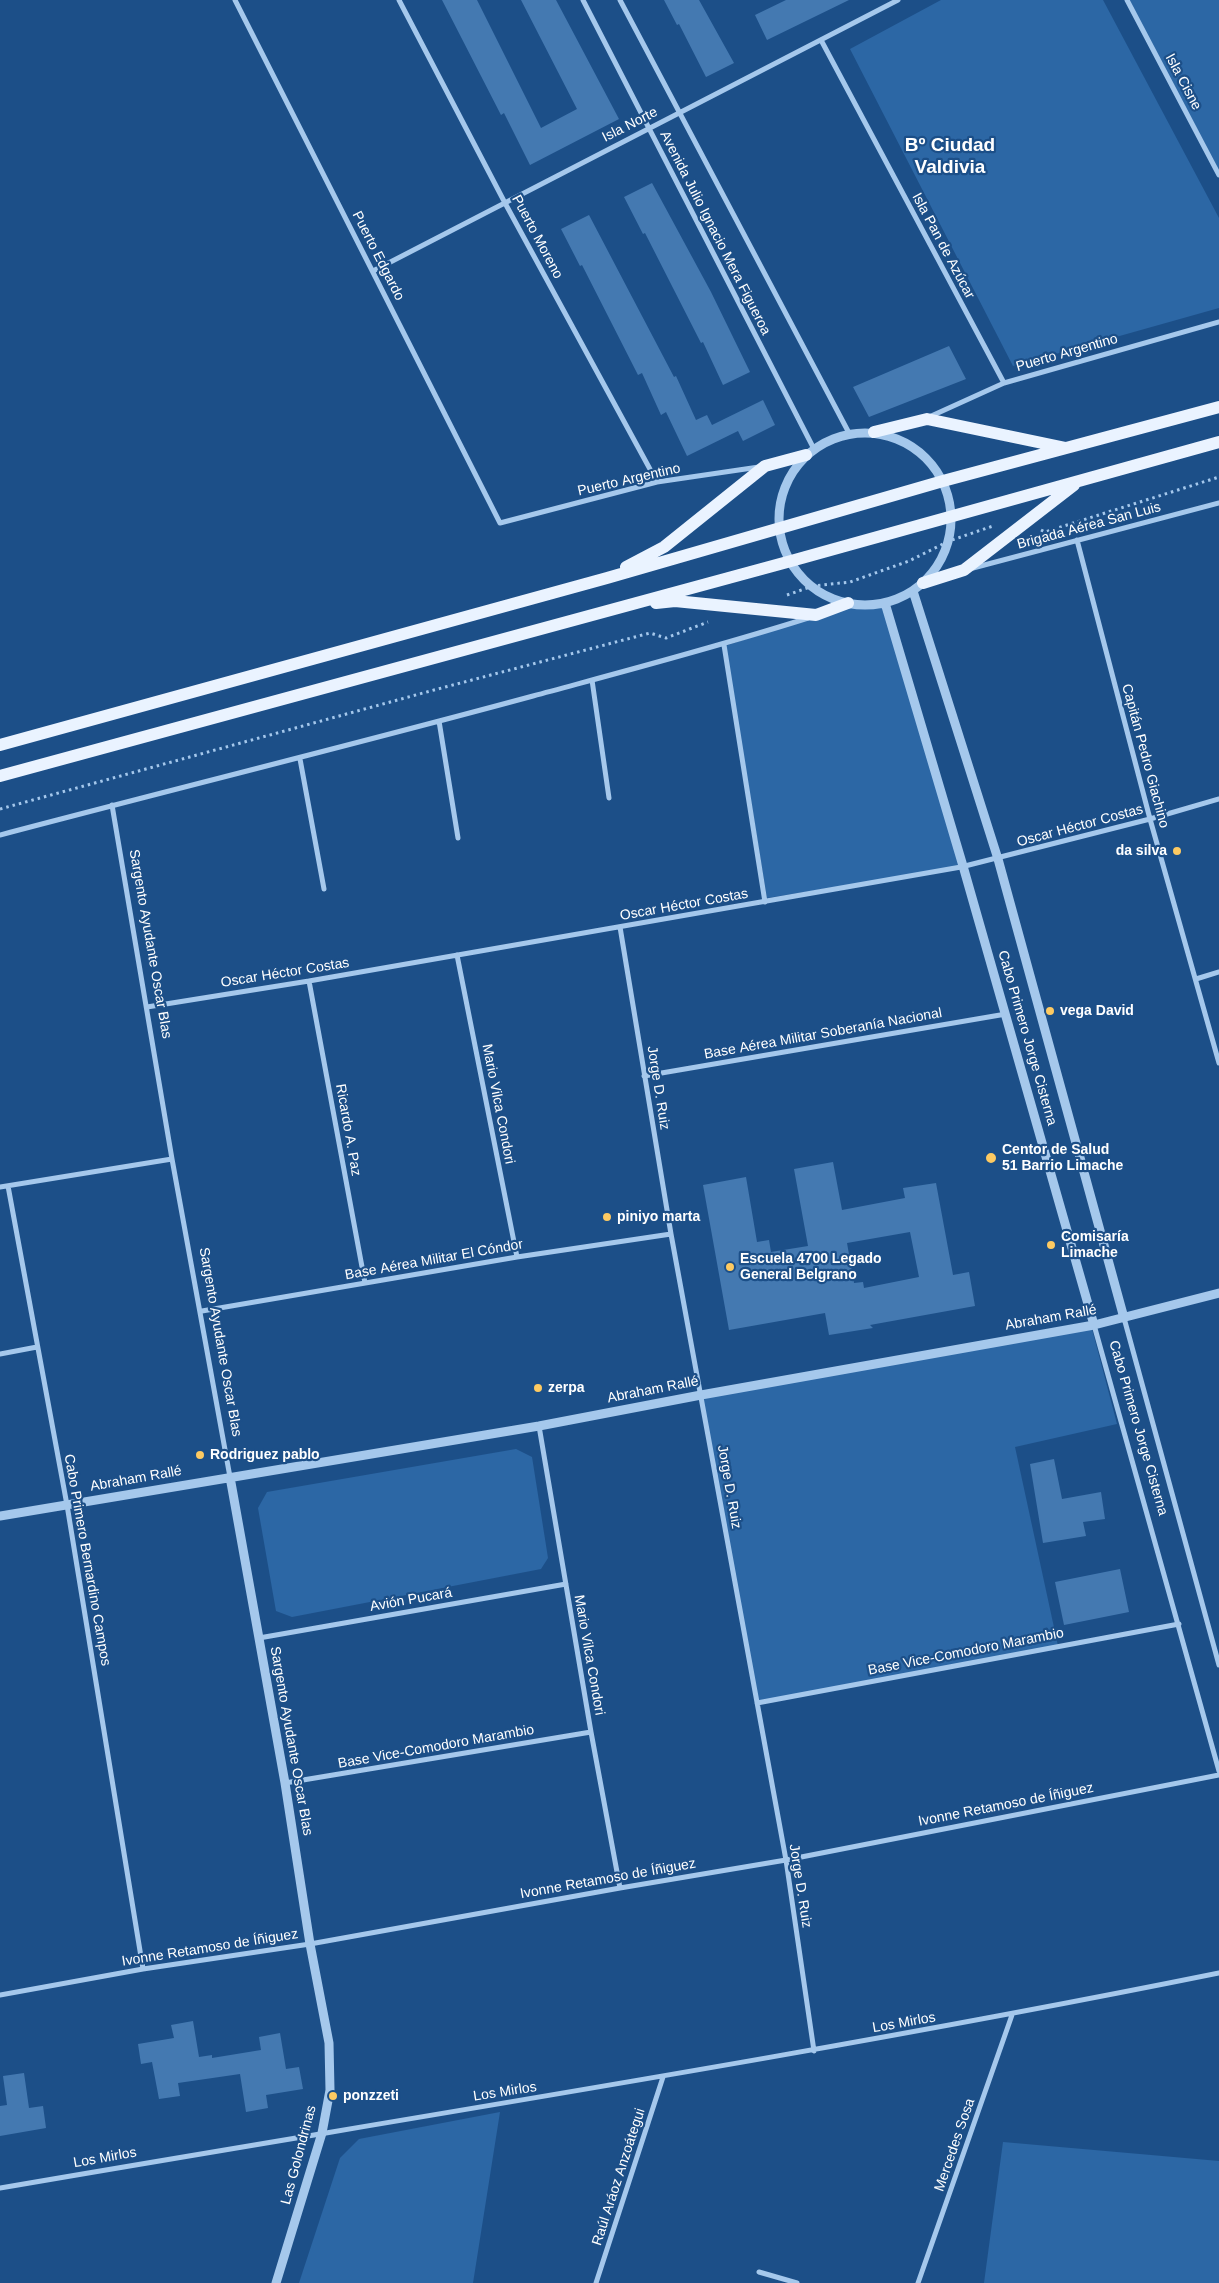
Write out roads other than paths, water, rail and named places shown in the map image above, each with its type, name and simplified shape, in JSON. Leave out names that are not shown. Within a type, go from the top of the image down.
[{"type":"main road","points":[[0,745],[607,578],[943,481],[1219,408]]},
{"type":"main road","points":[[874,432],[927,419],[1068,449]]},
{"type":"main road","points":[[0,776],[616,607],[791,562],[1219,442]]},
{"type":"main road","points":[[607,578],[664,546],[765,466],[810,452]]},
{"type":"main road","points":[[923,583],[964,570],[1080,481]]},
{"type":"main road","points":[[616,607],[675,602],[816,616],[848,603]]},
{"type":"street","name":"Puerto Edgardo","points":[[235,0],[500,523]]},
{"type":"street","name":"Puerto Moreno","points":[[399,0],[505,203],[657,482]]},
{"type":"street","name":"Avenida Julio Ignacio Mera Figueroa","points":[[583,0],[649,128],[810,452]]},
{"type":"street","name":"Avenida Julio Ignacio Mera Figueroa","points":[[620,0],[850,433]]},
{"type":"street","name":"Isla Norte","points":[[373,271],[898,0]]},
{"type":"street","name":"Isla Cisne","points":[[1127,0],[1219,175]]},
{"type":"street","name":"Isla Pan de Azúcar","points":[[821,40],[1004,383]]},
{"type":"street","name":"Puerto Argentino","points":[[927,419],[1004,383],[1219,322]]},
{"type":"street","points":[[874,432],[902,440],[926,457],[943,481],[949,498],[952,516],[949,541],[939,564],[923,583],[913,591],[885,603],[866,605],[848,603],[825,595],[805,581],[791,562],[784,546],[780,528],[781,501],[790,476],[810,452],[831,439],[850,433],[874,432]]},
{"type":"street","name":"Puerto Argentino","points":[[500,523],[657,482],[765,466]]},
{"type":"street","name":"Brigada Aérea San Luis","points":[[964,570],[1219,504]]},
{"type":"street","name":"Capitán Pedro Giachino","points":[[1077,540],[1150,819],[1219,1062]]},
{"type":"street","name":"Cabo Primero Jorge Cisterna","points":[[913,591],[998,859],[1219,1665]]},
{"type":"street","name":"Cabo Primero Jorge Cisterna","points":[[885,603],[1006,1014],[1219,1771]]},
{"type":"street","points":[[0,835],[300,758],[724,645],[816,616]]},
{"type":"street","points":[[724,645],[765,902]]},
{"type":"street","points":[[592,680],[609,798]]},
{"type":"street","points":[[439,721],[458,838]]},
{"type":"street","points":[[300,758],[324,889]]},
{"type":"street","name":"Oscar Héctor Costas","points":[[147,1007],[309,981],[963,866],[998,859],[1219,799]]},
{"type":"street","name":"Sargento Ayudante Oscar Blas","points":[[112,805],[172,1159],[202,1312],[285,1783],[310,1944]]},
{"type":"street","name":"Jorge D. Ruiz","points":[[620,927],[671,1234],[786,1860],[814,2051]]},
{"type":"street","name":"Mario Vilca Condori","points":[[457,955],[517,1257]]},
{"type":"street","points":[[1196,978],[1219,972]]},
{"type":"street","name":"Ricardo A. Paz","points":[[309,981],[365,1283]]},
{"type":"street","name":"Base Aérea Militar Soberanía Nacional","points":[[644,1076],[1006,1014]]},
{"type":"street","points":[[0,1188],[172,1159]]},
{"type":"street","name":"Cabo Primero Bernardino Campos","points":[[8,1186],[67,1505],[143,1969]]},
{"type":"street","name":"Base Aérea Militar El Cóndor","points":[[202,1312],[517,1257],[671,1234]]},
{"type":"street","name":"Abraham Rallé","points":[[0,1516],[230,1476],[539,1426],[1094,1325],[1219,1293]]},
{"type":"street","points":[[0,1354],[37,1347]]},
{"type":"street","name":"Mario Vilca Condori","points":[[539,1426],[591,1732],[620,1888]]},
{"type":"street","name":"Avión Pucará","points":[[259,1638],[566,1584]]},
{"type":"street","name":"Base Vice-Comodoro Marambio","points":[[757,1703],[1179,1624]]},
{"type":"street","name":"Base Vice-Comodoro Marambio","points":[[285,1783],[591,1732]]},
{"type":"street","name":"Ivonne Retamoso de Íñiguez","points":[[0,1994],[143,1969],[310,1944],[786,1860],[1219,1775]]},
{"type":"street","name":"Las Golondrinas","points":[[276,2283],[322,2133],[330,2090],[329,2043],[310,1944]]},
{"type":"street","name":"Los Mirlos","points":[[0,2188],[814,2051],[1012,2015],[1219,1973]]},
{"type":"street","name":"Mercedes Sosa","points":[[918,2283],[1012,2015]]},
{"type":"street","name":"Raúl Aráoz Anzoátegui","points":[[596,2283],[663,2077]]},
{"type":"street","points":[[758,2272],[797,2283]]},
{"type":"place","name":"da silva","points":[[1177,851]]},
{"type":"place","name":"vega David","points":[[1050,1011]]},
{"type":"place","name":"Centor de Salud 51 Barrio Limache","points":[[991,1158]]},
{"type":"place","name":"piniyo marta","points":[[607,1217]]},
{"type":"place","name":"Comisaría Limache","points":[[1051,1245]]},
{"type":"place","name":"Escuela 4700 Legado General Belgrano","points":[[730,1267]]},
{"type":"place","name":"zerpa","points":[[538,1388]]},
{"type":"place","name":"Rodriguez pablo","points":[[200,1455]]},
{"type":"place","name":"ponzzeti","points":[[333,2096]]},
{"type":"district","name":"Bº Ciudad Valdivia","points":[[950,157]]}]
